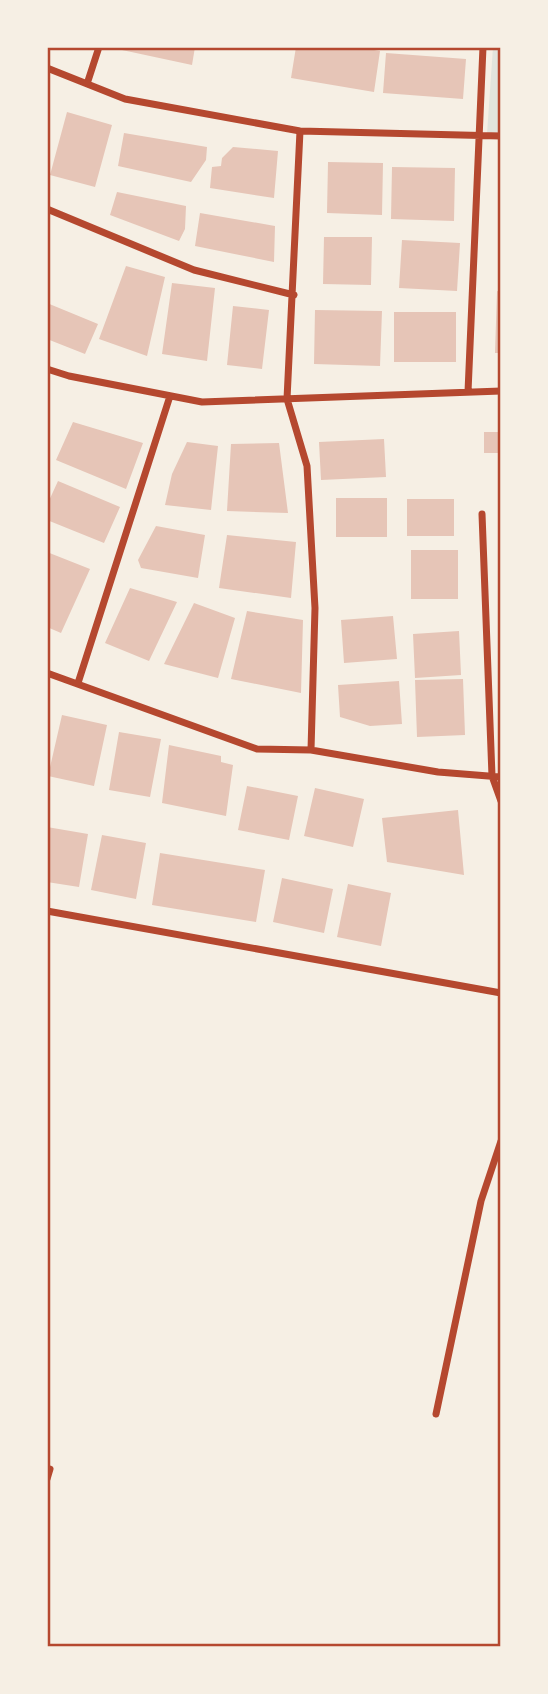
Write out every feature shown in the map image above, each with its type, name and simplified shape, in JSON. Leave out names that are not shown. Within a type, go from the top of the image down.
[{"type":"street","points":[[87,84],[99,47]]},
{"type":"street","points":[[468,392],[483,47]]},
{"type":"street","points":[[47,68],[125,99],[300,131],[501,136]]},
{"type":"street","points":[[300,131],[287,398],[307,466],[315,608],[311,750]]},
{"type":"street","points":[[47,209],[194,270],[294,295]]},
{"type":"street","points":[[47,369],[202,402],[501,391]]},
{"type":"street","points":[[78,683],[170,396]]},
{"type":"street","points":[[482,514],[497,776],[501,801]]},
{"type":"street","points":[[47,673],[257,749],[311,750],[438,772],[497,776]]},
{"type":"street","points":[[47,911],[501,993]]},
{"type":"street","points":[[436,1414],[481,1201],[501,1141]]},
{"type":"street","points":[[47,1479],[50,1469]]},
{"type":"shaded area","points":[[493,47],[501,47],[501,135],[487,134]]},
{"type":"building","points":[[123,47],[195,47],[192,65],[122,50]]},
{"type":"building","points":[[296,47],[357,47],[380,51],[374,92],[291,78]]},
{"type":"building","points":[[386,53],[466,59],[463,99],[383,93]]},
{"type":"building","points":[[67,112],[112,125],[95,187],[50,175]]},
{"type":"building","points":[[124,133],[207,147],[206,160],[191,182],[118,166]]},
{"type":"building","points":[[233,147],[278,151],[274,198],[210,188],[212,167],[221,166],[222,158]]},
{"type":"building","points":[[328,162],[383,163],[382,215],[327,213]]},
{"type":"building","points":[[392,167],[455,168],[454,221],[391,219]]},
{"type":"building","points":[[117,192],[186,206],[185,229],[179,241],[110,215]]},
{"type":"building","points":[[200,213],[275,226],[274,262],[195,246]]},
{"type":"building","points":[[324,237],[372,237],[371,285],[323,284]]},
{"type":"building","points":[[402,240],[460,243],[457,291],[399,288]]},
{"type":"building","points":[[126,266],[165,277],[147,356],[99,339]]},
{"type":"building","points":[[172,283],[215,288],[207,361],[162,354]]},
{"type":"building","points":[[497,291],[501,292],[501,353],[495,353]]},
{"type":"building","points":[[47,303],[98,324],[85,354],[47,339]]},
{"type":"building","points":[[233,306],[269,310],[262,369],[227,365]]},
{"type":"building","points":[[315,310],[382,311],[380,366],[314,364]]},
{"type":"building","points":[[394,312],[456,312],[456,362],[394,362]]},
{"type":"building","points":[[73,422],[143,443],[126,489],[56,460]]},
{"type":"building","points":[[484,432],[501,432],[501,453],[484,453]]},
{"type":"building","points":[[384,439],[386,477],[321,480],[319,442]]},
{"type":"building","points":[[187,442],[218,446],[211,510],[165,505],[172,474]]},
{"type":"building","points":[[279,443],[288,513],[227,511],[231,444]]},
{"type":"building","points":[[58,481],[120,507],[104,543],[47,520],[47,505]]},
{"type":"building","points":[[336,498],[387,498],[387,537],[336,537]]},
{"type":"building","points":[[407,499],[454,499],[454,536],[407,536]]},
{"type":"building","points":[[156,526],[205,535],[198,578],[141,568],[138,560]]},
{"type":"building","points":[[227,535],[296,542],[291,598],[219,588]]},
{"type":"building","points":[[411,550],[458,550],[458,599],[411,599]]},
{"type":"building","points":[[47,552],[90,569],[61,633],[47,627]]},
{"type":"building","points":[[130,588],[177,602],[149,661],[105,643]]},
{"type":"building","points":[[194,603],[235,618],[218,678],[164,664]]},
{"type":"building","points":[[247,611],[303,620],[301,693],[231,679]]},
{"type":"building","points":[[393,616],[397,659],[344,663],[341,620]]},
{"type":"building","points":[[459,631],[461,675],[415,678],[413,634]]},
{"type":"building","points":[[463,679],[465,735],[417,737],[415,680]]},
{"type":"building","points":[[399,681],[402,724],[370,726],[340,717],[338,685]]},
{"type":"building","points":[[62,715],[107,725],[94,786],[48,776]]},
{"type":"building","points":[[119,732],[161,739],[150,797],[109,790]]},
{"type":"building","points":[[169,745],[221,756],[221,762],[233,765],[226,816],[162,803]]},
{"type":"building","points":[[247,786],[298,796],[289,840],[238,830]]},
{"type":"building","points":[[315,788],[364,799],[353,847],[304,836]]},
{"type":"building","points":[[458,810],[464,875],[387,862],[382,818]]},
{"type":"building","points":[[47,827],[88,834],[79,887],[47,882]]},
{"type":"building","points":[[102,835],[146,843],[136,899],[91,890]]},
{"type":"building","points":[[160,853],[265,870],[256,922],[152,905]]},
{"type":"building","points":[[282,878],[333,889],[324,933],[273,922]]},
{"type":"building","points":[[348,884],[391,893],[381,946],[337,937]]}]
